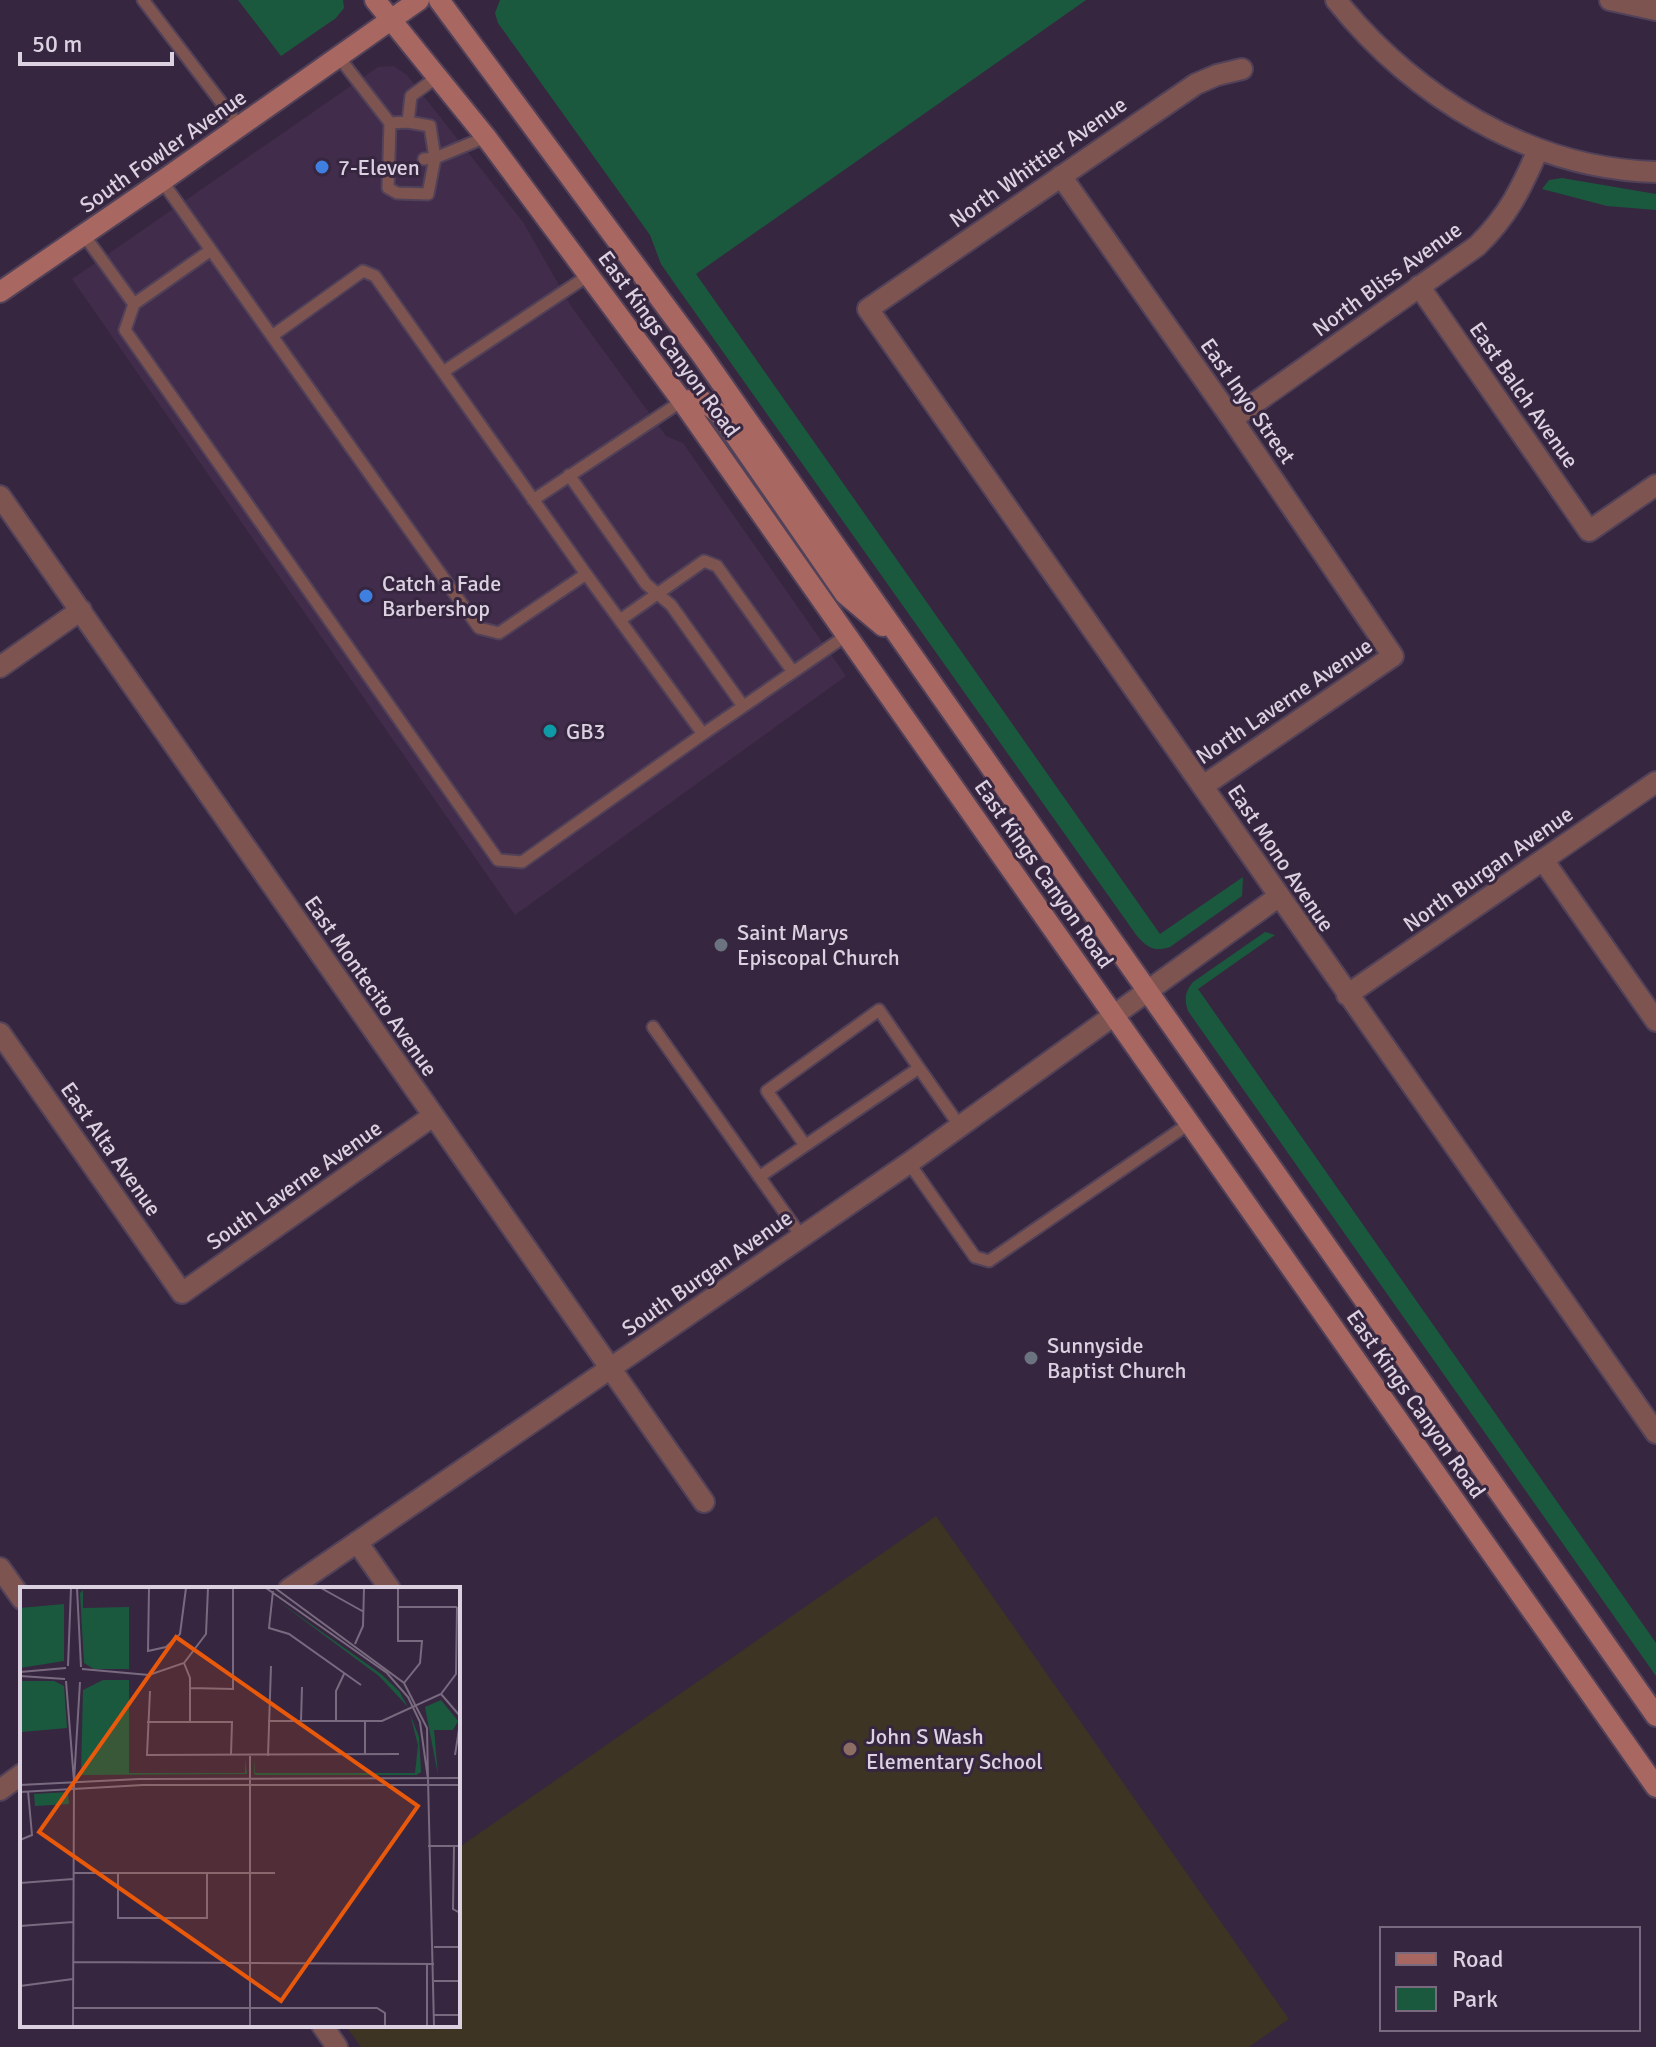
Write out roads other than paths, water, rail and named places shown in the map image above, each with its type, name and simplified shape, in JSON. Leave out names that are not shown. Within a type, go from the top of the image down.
[{"type":"main road","name":"East Kings Canyon Road","points":[[375,0],[486,137],[682,401],[1656,1787]]},
{"type":"main road","name":"South Fowler Avenue","points":[[0,292],[419,0]]},
{"type":"main road","name":"East Kings Canyon Road","points":[[439,0],[701,354],[1656,1716]]},
{"type":"main road","points":[[682,401],[700,399],[721,415],[845,594],[905,644]]},
{"type":"street","points":[[1336,0],[1359,30],[1396,65],[1441,100],[1491,128],[1538,150],[1609,168],[1656,172]]},
{"type":"street","points":[[1610,0],[1656,10]]},
{"type":"street","name":"North Whittier Avenue","points":[[868,309],[1196,84],[1242,69]]},
{"type":"street","name":"North Bliss Avenue","points":[[1232,419],[1477,246],[1515,202],[1538,150]]},
{"type":"street","name":"East Inyo Street","points":[[1061,176],[1232,419],[1393,656]]},
{"type":"street","name":"East Balch Avenue","points":[[1419,286],[1589,531],[1656,485]]},
{"type":"street","name":"East Mono Avenue","points":[[868,309],[1656,1433]]},
{"type":"street","name":"East Montecito Avenue","points":[[0,496],[704,1502]]},
{"type":"street","points":[[0,667],[81,610]]},
{"type":"street","name":"North Laverne Avenue","points":[[1203,786],[1393,656]]},
{"type":"street","name":"North Burgan Avenue","points":[[1347,995],[1656,782]]},
{"type":"street","points":[[1543,860],[1656,1021]]},
{"type":"street","points":[[1146,989],[1278,897]]},
{"type":"street","name":"South Burgan Avenue","points":[[292,1587],[909,1163],[1146,989]]},
{"type":"street","name":"East Alta Avenue","points":[[0,1033],[182,1293]]},
{"type":"street","name":"South Laverne Avenue","points":[[182,1293],[433,1116]]},
{"type":"street","points":[[357,1542],[389,1587]]},
{"type":"street","points":[[0,1568],[20,1596]]},
{"type":"street","points":[[0,1790],[20,1775]]},
{"type":"street","points":[[323,2027],[337,2047]]},
{"type":"lane","points":[[143,0],[240,127]]},
{"type":"lane","points":[[338,56],[390,123],[395,158],[388,188],[397,193],[428,194],[430,126],[390,123]]},
{"type":"lane","points":[[408,122],[411,96],[437,77]]},
{"type":"lane","points":[[429,158],[486,137]]},
{"type":"lane","points":[[162,181],[479,628],[499,633],[586,574]]},
{"type":"lane","points":[[84,235],[134,304]]},
{"type":"lane","points":[[211,250],[134,304],[125,330],[498,860],[522,862],[847,635]]},
{"type":"lane","points":[[272,336],[363,271],[375,276],[703,734]]},
{"type":"lane","points":[[443,372],[589,275]]},
{"type":"lane","points":[[533,500],[682,401]]},
{"type":"lane","points":[[569,475],[646,584],[671,605],[743,706]]},
{"type":"lane","points":[[620,620],[704,561],[717,566],[793,672]]},
{"type":"lane","points":[[805,1145],[767,1091],[879,1010],[959,1125]]},
{"type":"lane","points":[[653,1027],[802,1237]]},
{"type":"lane","points":[[759,1177],[919,1068]]},
{"type":"lane","points":[[909,1163],[975,1257],[989,1261],[1190,1123]]},
{"type":"place","name":"7-Eleven","points":[[322,167]]},
{"type":"place","name":"Catch a Fade Barbershop","points":[[366,596]]},
{"type":"place","name":"GB3","points":[[550,731]]},
{"type":"place","name":"Saint Marys Episcopal Church","points":[[721,945]]},
{"type":"place","name":"Sunnyside Baptist Church","points":[[1031,1358]]},
{"type":"place","name":"John S Wash Elementary School","points":[[850,1749]]}]
